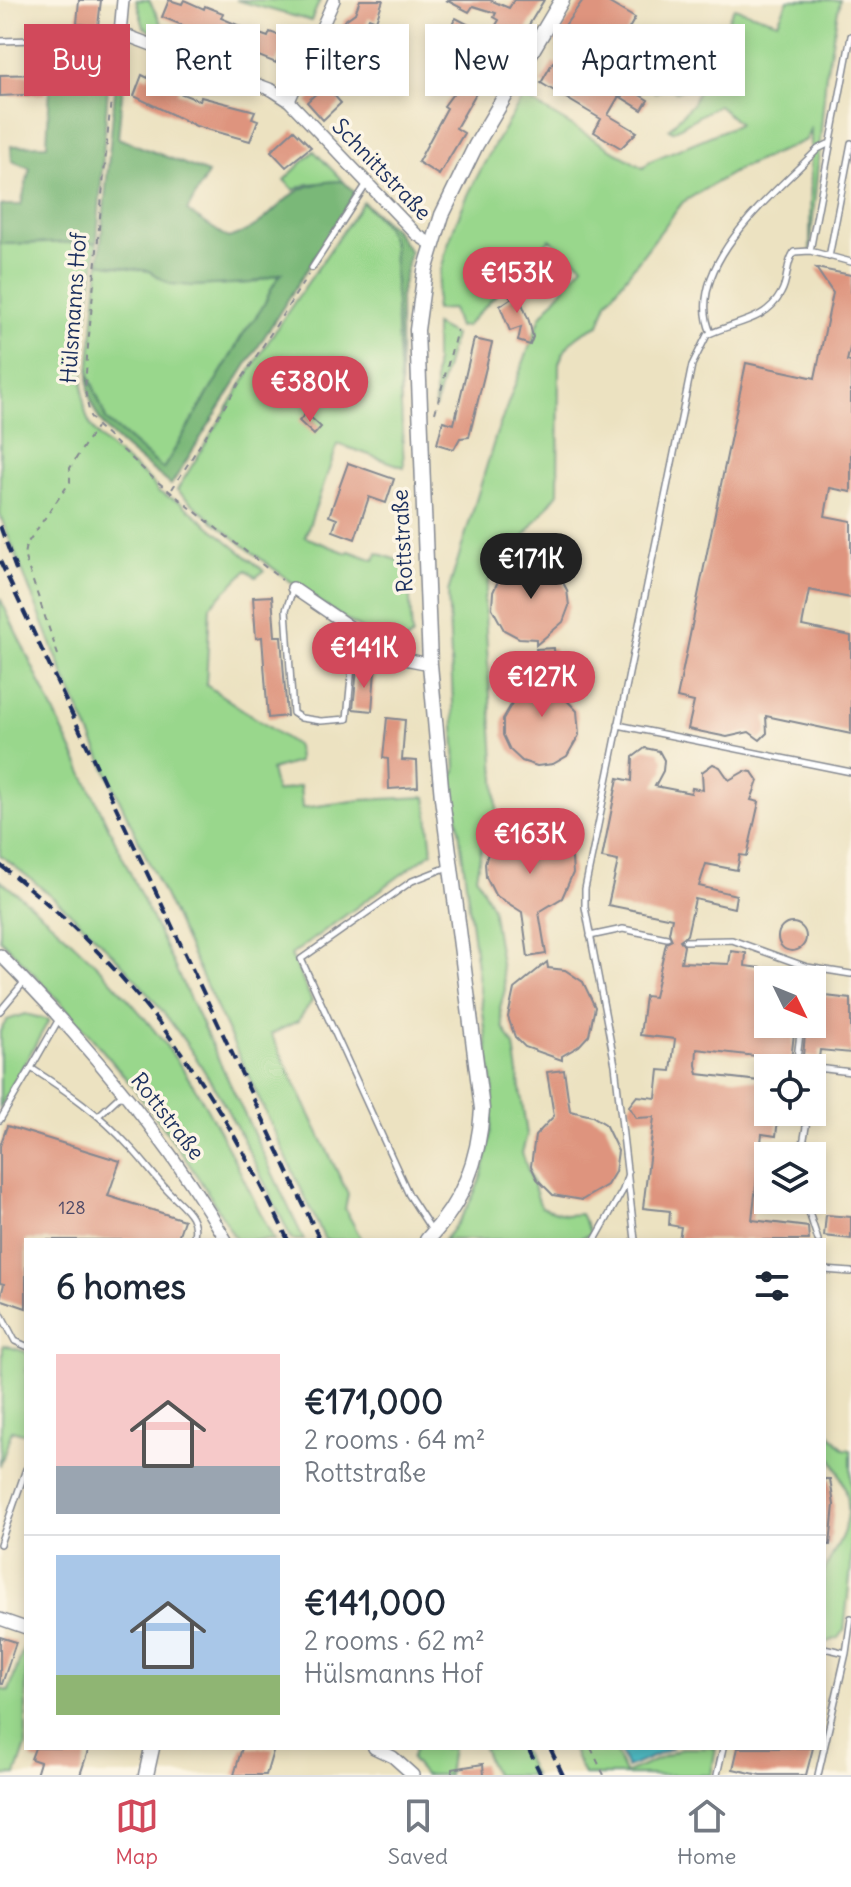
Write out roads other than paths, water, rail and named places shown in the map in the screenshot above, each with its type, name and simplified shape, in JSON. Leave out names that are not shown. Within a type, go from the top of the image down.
[{"type":"street","points":[[121,24],[123,0]]},
{"type":"street","points":[[289,101],[334,0]]},
{"type":"street","name":"Rottstraße","points":[[430,1237],[451,1212],[468,1181],[478,1144],[482,1109],[451,866],[430,664],[417,330],[431,244],[476,145],[562,0]]},
{"type":"street","name":"Schnittstraße","points":[[130,37],[272,90],[289,101],[416,234],[431,244]]},
{"type":"street","points":[[293,588],[394,657],[430,664]]},
{"type":"street","name":"Rottstraße","points":[[0,955],[123,1093],[193,1185],[225,1238]]},
{"type":"street","points":[[0,1619],[24,1627]]},
{"type":"street","points":[[146,1775],[152,1750]]},
{"type":"street","points":[[378,1750],[393,1757],[413,1775]]},
{"type":"lane","points":[[810,251],[851,36]]},
{"type":"lane","points":[[0,41],[24,40]]},
{"type":"lane","points":[[711,333],[704,316],[711,277],[722,251],[818,149],[829,143]]},
{"type":"lane","points":[[829,257],[851,143]]},
{"type":"lane","points":[[312,268],[367,184]]},
{"type":"lane","points":[[635,1238],[629,1168],[585,889],[691,367],[699,346],[711,333],[757,318],[771,307],[781,295],[787,262],[794,252],[810,251],[851,262]]},
{"type":"lane","points":[[293,588],[286,610],[293,713],[301,718],[347,719],[354,645],[359,634]]},
{"type":"lane","points":[[618,725],[851,772]]},
{"type":"lane","points":[[430,1237],[301,959],[412,881],[451,866]]},
{"type":"lane","points":[[590,936],[623,929],[667,938]]},
{"type":"lane","points":[[685,941],[732,940],[804,966]]},
{"type":"lane","points":[[826,970],[851,974]]},
{"type":"lane","points":[[0,1011],[25,981]]},
{"type":"lane","points":[[0,1120],[59,1018]]},
{"type":"lane","points":[[31,1068],[98,1116],[189,1211],[194,1220],[193,1238]]},
{"type":"lane","points":[[826,1069],[851,1072]]},
{"type":"lane","points":[[98,1116],[123,1093]]},
{"type":"lane","points":[[596,1238],[623,1190],[629,1168]]},
{"type":"lane","points":[[810,1214],[817,1238]]},
{"type":"lane","points":[[826,1270],[851,1272]]},
{"type":"lane","points":[[0,1312],[15,1341],[24,1345]]},
{"type":"lane","points":[[0,1544],[24,1475]]},
{"type":"lane","points":[[826,1740],[851,1618]]},
{"type":"lane","points":[[826,1648],[846,1653]]},
{"type":"lane","points":[[717,1775],[723,1750]]},
{"type":"lane","points":[[818,1775],[824,1750]]},
{"type":"water","points":[[619,1750],[668,1750],[627,1768]]},
{"type":"railway","points":[[0,526],[18,575]]},
{"type":"railway","points":[[0,561],[319,1238]]},
{"type":"railway","points":[[0,865],[48,904],[92,946],[168,1034],[232,1132],[287,1238]]},
{"type":"railway","points":[[529,1750],[541,1775]]},
{"type":"railway","points":[[551,1750],[563,1775]]}]
